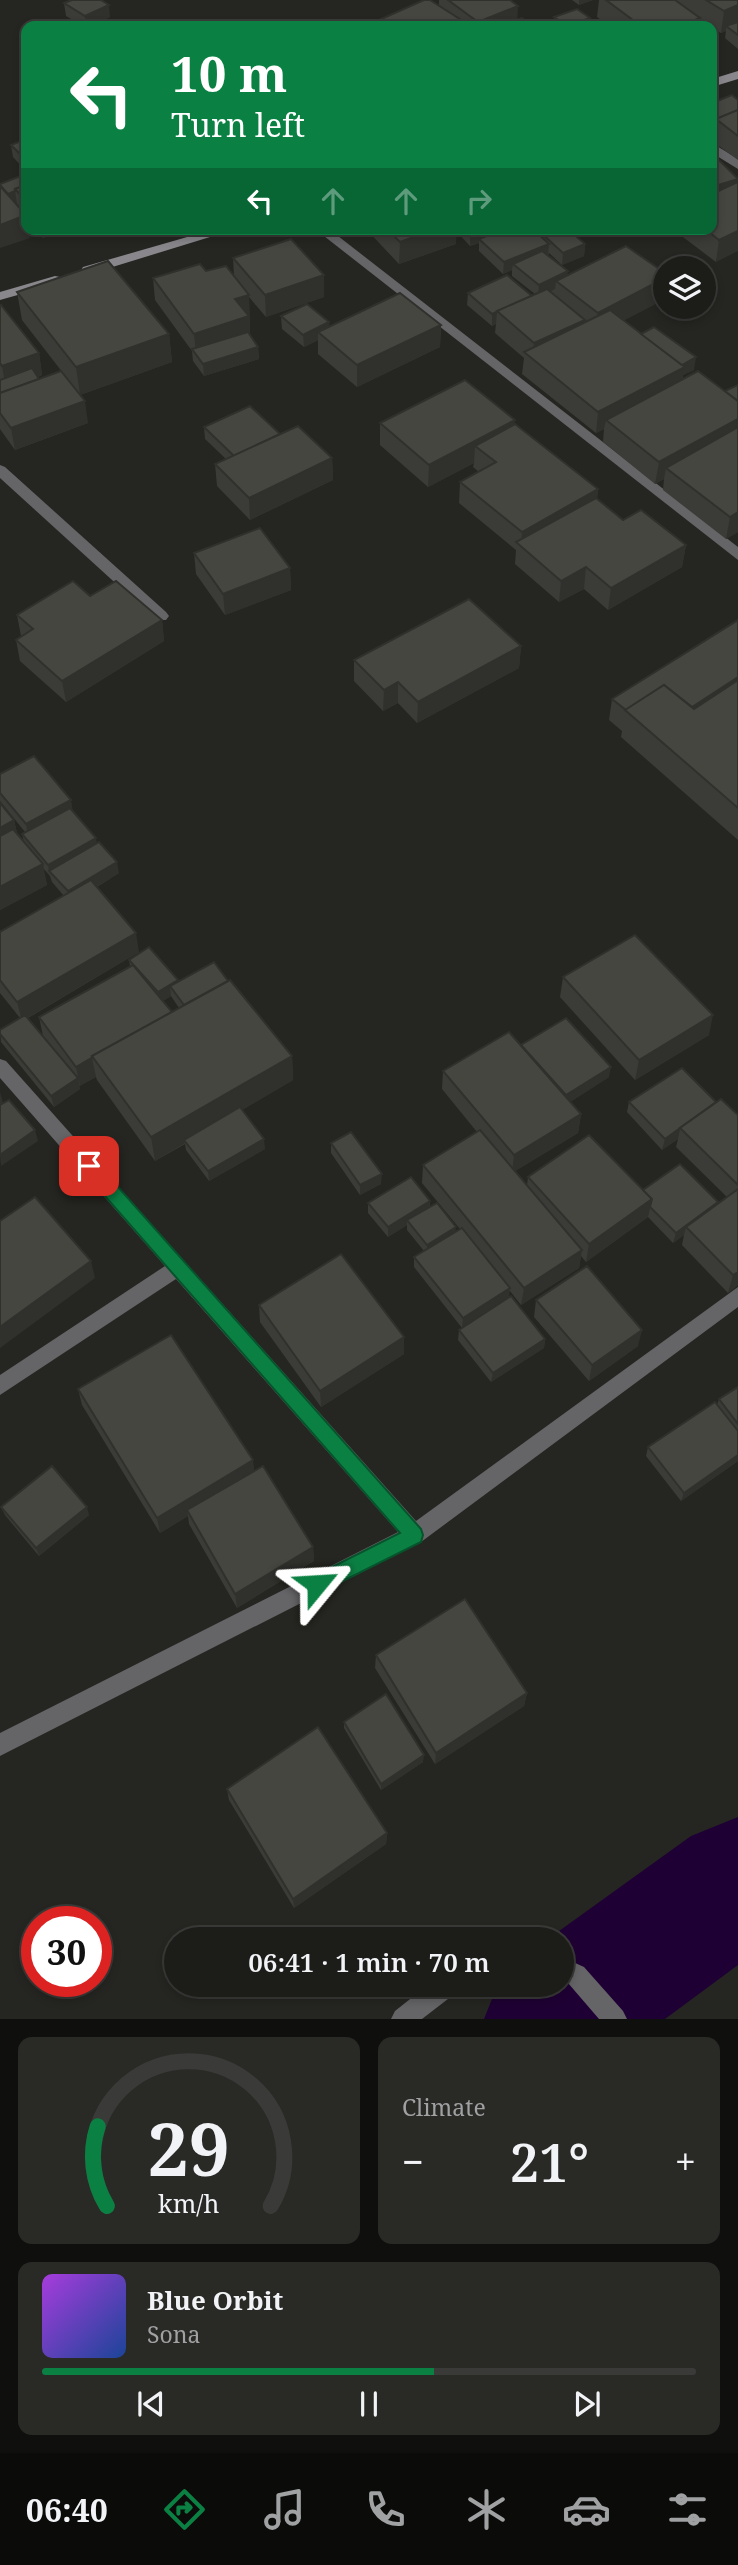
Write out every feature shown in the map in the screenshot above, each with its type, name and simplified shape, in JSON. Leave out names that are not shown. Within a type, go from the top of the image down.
[{"type":"main road","points":[[717,81],[738,75]]},
{"type":"main road","points":[[0,296],[210,235]]},
{"type":"street","points":[[717,150],[738,165]]},
{"type":"street","points":[[329,235],[738,555]]},
{"type":"street","points":[[0,470],[161,616]]},
{"type":"street","points":[[0,1066],[414,1535]]},
{"type":"street","points":[[0,1386],[179,1267]]},
{"type":"street","points":[[0,1745],[414,1535],[738,1296]]},
{"type":"street","points":[[574,1977],[615,2019]]},
{"type":"street","points":[[403,2019],[432,1997]]},
{"type":"building","points":[[72,0],[101,0],[109,5],[85,16],[64,3]]},
{"type":"building","points":[[424,0],[430,0],[463,21],[381,21]]},
{"type":"building","points":[[448,0],[510,0],[518,6],[480,21]]},
{"type":"building","points":[[606,0],[675,0],[700,18],[692,21],[634,21]]},
{"type":"building","points":[[706,0],[738,0],[738,5],[724,11]]},
{"type":"building","points":[[577,9],[590,18],[581,21],[560,21],[554,17]]},
{"type":"building","points":[[738,22],[738,35],[726,26]]},
{"type":"building","points":[[732,95],[738,100],[738,110],[717,119],[717,101]]},
{"type":"building","points":[[738,110],[738,136],[717,120]]},
{"type":"building","points":[[21,141],[21,155],[11,145]]},
{"type":"building","points":[[717,158],[738,179],[717,185]]},
{"type":"building","points":[[21,176],[21,187],[8,194],[0,184]]},
{"type":"building","points":[[738,182],[738,231],[719,240],[713,235],[717,235],[717,192]]},
{"type":"building","points":[[0,186],[21,209],[21,217],[0,225]]},
{"type":"building","points":[[393,235],[419,235],[400,242]]},
{"type":"building","points":[[489,235],[539,235],[549,244],[504,262],[479,239]]},
{"type":"building","points":[[544,235],[575,235],[585,244],[563,253]]},
{"type":"building","points":[[291,239],[324,275],[265,295],[233,258]]},
{"type":"building","points":[[626,246],[653,265],[653,284],[598,313],[556,281]]},
{"type":"building","points":[[542,251],[568,271],[539,285],[513,264]]},
{"type":"building","points":[[108,261],[169,334],[76,367],[17,292]]},
{"type":"building","points":[[200,264],[206,271],[226,266],[249,295],[235,299],[249,316],[194,334],[153,278]]},
{"type":"building","points":[[507,275],[532,296],[492,314],[468,293]]},
{"type":"building","points":[[547,289],[585,320],[534,343],[497,311]]},
{"type":"building","points":[[400,293],[441,325],[357,365],[318,332]]},
{"type":"building","points":[[307,304],[329,322],[303,335],[281,316]]},
{"type":"building","points":[[1,305],[39,353],[2,366]]},
{"type":"building","points":[[610,310],[685,367],[598,412],[524,352]]},
{"type":"building","points":[[654,327],[696,357],[682,365],[641,334]]},
{"type":"building","points":[[248,332],[258,347],[203,364],[192,349]]},
{"type":"building","points":[[32,368],[39,379],[0,393],[0,380]]},
{"type":"building","points":[[61,371],[85,401],[11,428],[0,413],[0,393]]},
{"type":"building","points":[[698,371],[738,401],[738,419],[659,462],[606,420]]},
{"type":"building","points":[[465,380],[515,420],[429,465],[380,423]]},
{"type":"building","points":[[738,385],[738,401],[725,391]]},
{"type":"building","points":[[250,406],[280,434],[234,456],[204,427]]},
{"type":"building","points":[[515,424],[598,489],[522,532],[460,482],[496,462],[475,446]]},
{"type":"building","points":[[298,426],[332,458],[249,498],[215,464]]},
{"type":"building","points":[[738,427],[738,512],[730,517],[666,468]]},
{"type":"building","points":[[596,498],[623,520],[641,510],[686,545],[611,588],[586,567],[561,581],[516,542]]},
{"type":"building","points":[[260,528],[290,568],[223,594],[194,553]]},
{"type":"building","points":[[73,581],[90,596],[116,581],[162,620],[62,681],[16,640],[33,629],[17,615]]},
{"type":"building","points":[[469,599],[521,646],[418,702],[398,682],[384,690],[354,660]]},
{"type":"building","points":[[738,620],[738,677],[692,707],[664,685],[626,710],[612,699]]},
{"type":"building","points":[[738,680],[738,808],[625,710],[664,685],[694,709]]},
{"type":"building","points":[[34,756],[71,800],[26,824],[0,793],[0,774]]},
{"type":"building","points":[[0,803],[14,820],[0,828]]},
{"type":"building","points":[[70,808],[96,838],[48,865],[22,834]]},
{"type":"building","points":[[13,829],[43,864],[0,887],[0,836]]},
{"type":"building","points":[[99,842],[117,862],[68,891],[49,871]]},
{"type":"building","points":[[91,880],[136,933],[17,1002],[0,980],[0,932]]},
{"type":"building","points":[[635,935],[713,1015],[639,1060],[563,977]]},
{"type":"building","points":[[149,947],[178,980],[158,992],[129,960]]},
{"type":"building","points":[[214,962],[228,981],[184,1005],[170,986]]},
{"type":"building","points":[[133,965],[172,1012],[76,1067],[39,1017]]},
{"type":"building","points":[[230,980],[292,1056],[151,1137],[92,1056]]},
{"type":"building","points":[[25,1015],[78,1078],[51,1096],[0,1034],[0,1030]]},
{"type":"building","points":[[566,1018],[611,1067],[566,1095],[521,1045]]},
{"type":"building","points":[[509,1032],[581,1114],[514,1155],[443,1071]]},
{"type":"building","points":[[682,1068],[716,1102],[665,1139],[629,1102]]},
{"type":"building","points":[[721,1099],[738,1115],[738,1185],[680,1128]]},
{"type":"building","points":[[9,1100],[35,1130],[0,1155],[0,1105]]},
{"type":"building","points":[[240,1107],[264,1139],[208,1171],[184,1140]]},
{"type":"building","points":[[480,1130],[582,1250],[524,1288],[423,1165]]},
{"type":"building","points":[[351,1132],[382,1174],[360,1185],[331,1143]]},
{"type":"building","points":[[589,1135],[652,1199],[589,1244],[528,1177]]},
{"type":"building","points":[[680,1164],[718,1202],[676,1233],[650,1207],[652,1199],[643,1190]]},
{"type":"building","points":[[411,1177],[430,1201],[388,1227],[368,1203]]},
{"type":"building","points":[[738,1189],[738,1272],[733,1275],[686,1227]]},
{"type":"building","points":[[35,1197],[91,1261],[0,1327],[0,1221]]},
{"type":"building","points":[[437,1203],[456,1227],[427,1245],[407,1220]]},
{"type":"building","points":[[462,1228],[510,1288],[463,1318],[414,1257]]},
{"type":"building","points":[[341,1254],[404,1337],[320,1391],[259,1305]]},
{"type":"building","points":[[587,1266],[642,1330],[592,1365],[536,1300]]},
{"type":"building","points":[[511,1296],[545,1339],[493,1373],[459,1330]]},
{"type":"building","points":[[171,1335],[253,1460],[157,1518],[78,1389]]},
{"type":"building","points":[[738,1387],[738,1424],[719,1399]]},
{"type":"building","points":[[715,1402],[738,1431],[738,1455],[684,1493],[648,1447]]},
{"type":"building","points":[[52,1466],[87,1507],[36,1548],[1,1507]]},
{"type":"building","points":[[263,1466],[313,1547],[235,1594],[187,1510]]},
{"type":"building","points":[[465,1599],[527,1693],[436,1753],[376,1655]]},
{"type":"building","points":[[386,1694],[424,1755],[381,1784],[344,1722]]},
{"type":"building","points":[[318,1727],[387,1833],[293,1899],[227,1789]]},
{"type":"waterway","points":[[552,2019],[738,1883]]},
{"type":"route","points":[[89,1166],[414,1535],[317,1584]]}]
